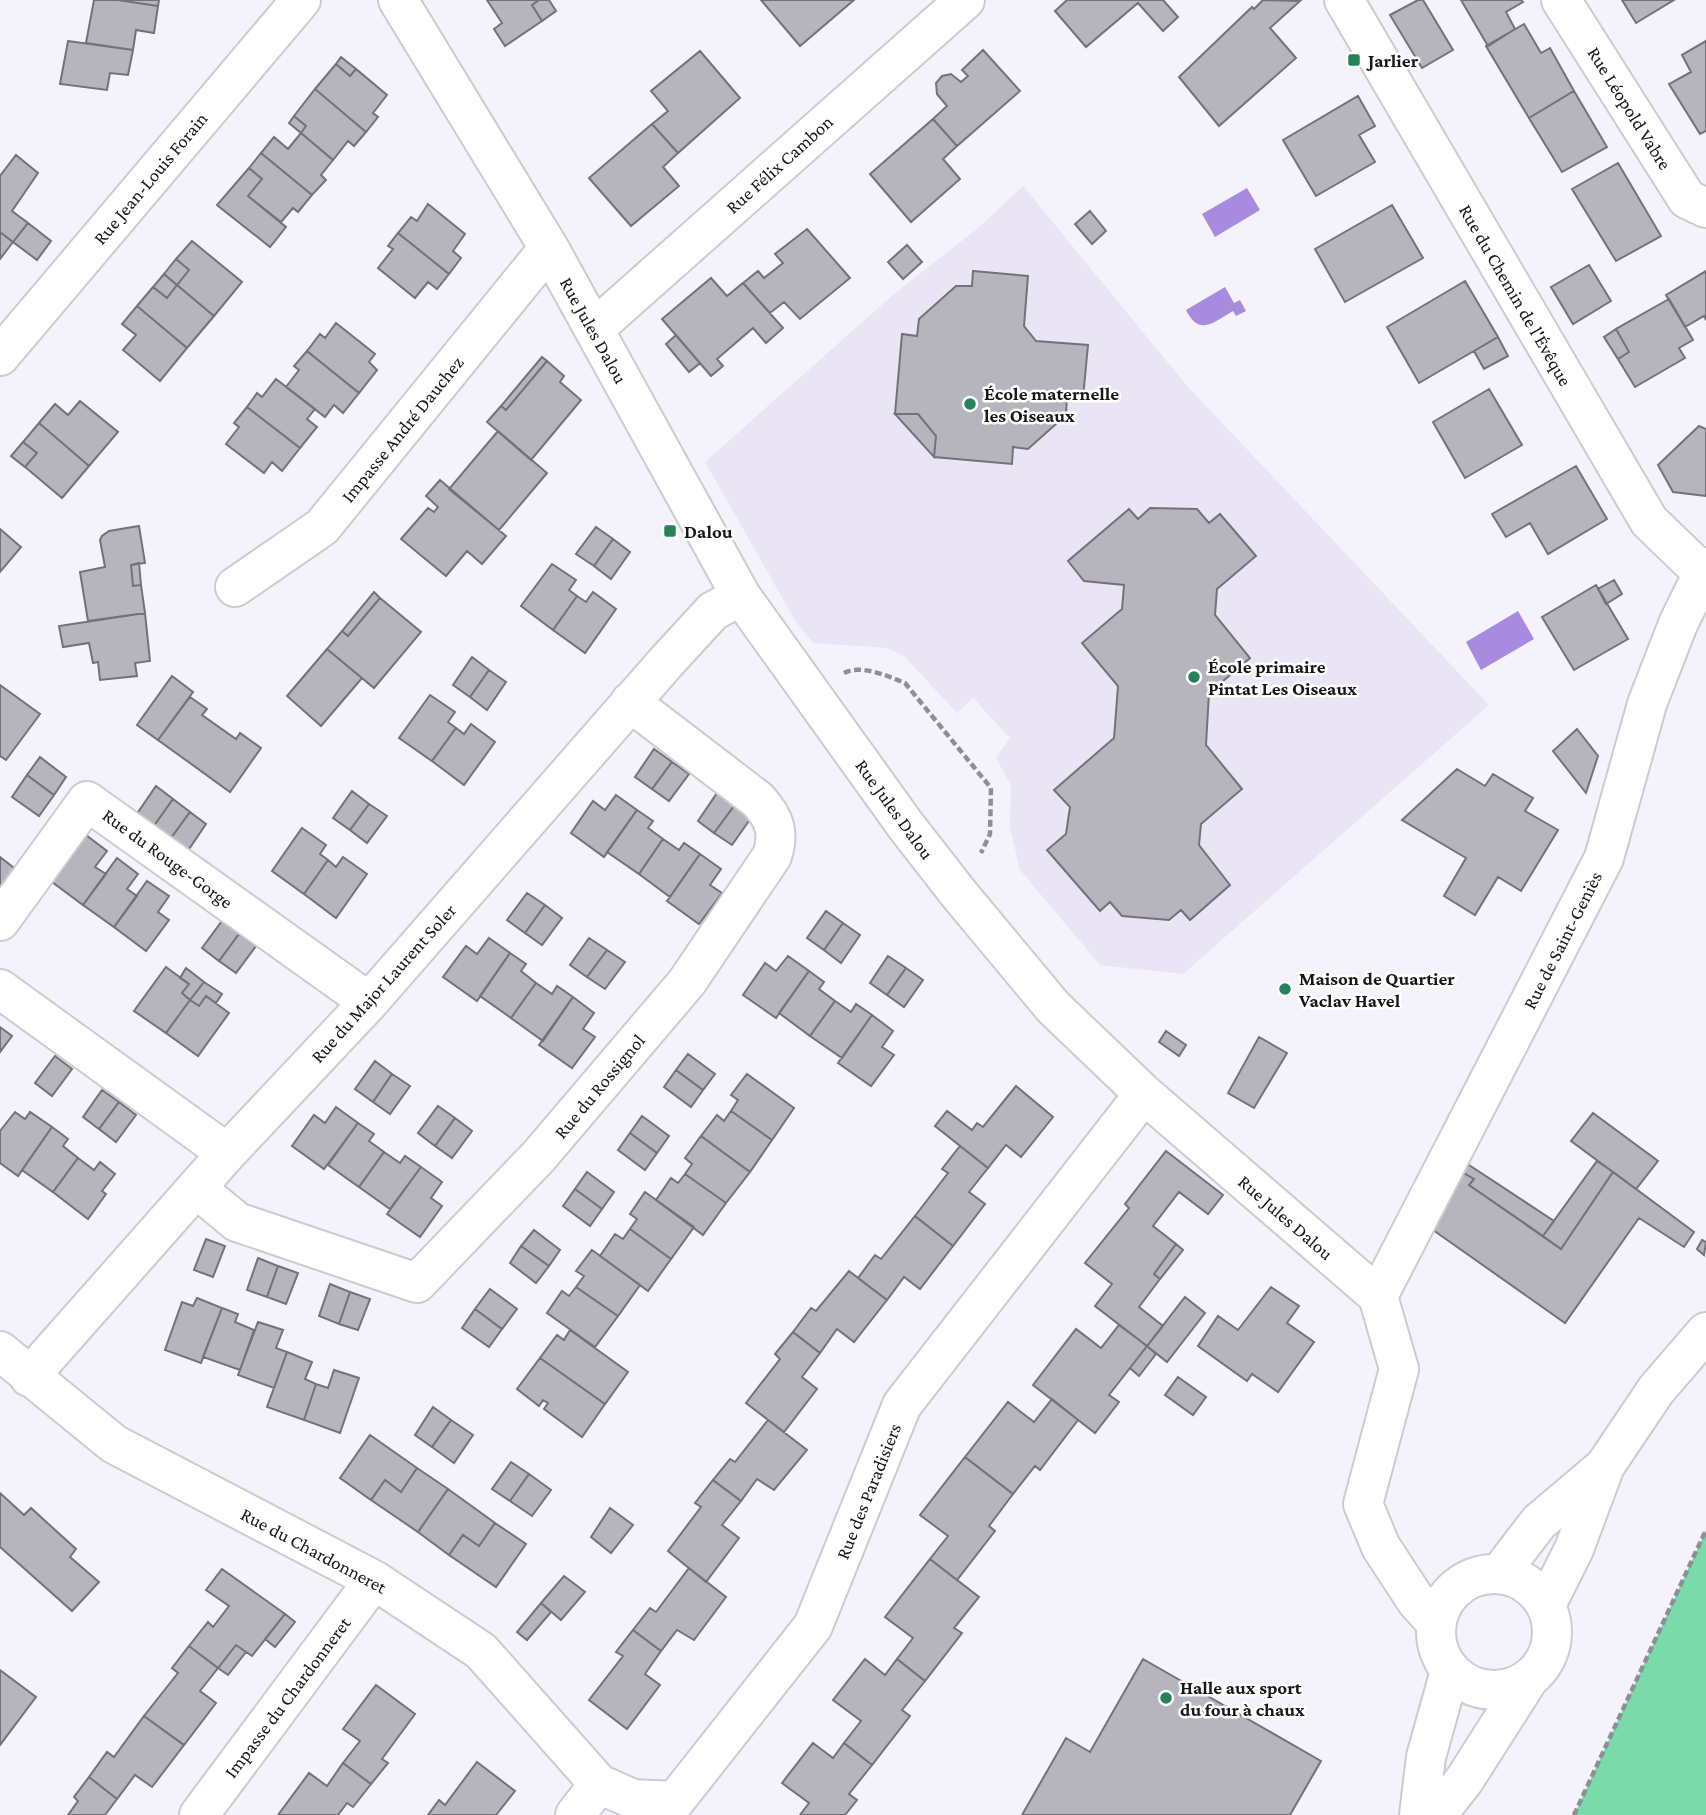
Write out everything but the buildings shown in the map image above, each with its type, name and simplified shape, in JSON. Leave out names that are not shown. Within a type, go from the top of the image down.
[{"type":"street","name":"Rue Jean-Louis Forain","points":[[0,356],[301,0]]},
{"type":"street","name":"Rue Jules Dalou","points":[[398,0],[549,248],[741,596],[906,826],[1053,1007],[1144,1094],[1378,1296]]},
{"type":"street","name":"Rue Félix Cambon","points":[[594,329],[965,0]]},
{"type":"street","name":"Rue du Chemin de l'Évêque","points":[[1344,0],[1649,521],[1705,572]]},
{"type":"street","name":"Rue Léopold Vabre","points":[[1561,0],[1687,199],[1706,208]]},
{"type":"street","name":"Impasse André Dauchez","points":[[235,587],[322,527],[549,248]]},
{"type":"street","name":"Rue de Saint-Geniès","points":[[1378,1296],[1604,858],[1647,704],[1678,624],[1705,572]]},
{"type":"street","name":"Rue du Major Laurent Soler","points":[[29,1377],[227,1153],[369,1002],[629,702],[713,611],[741,596]]},
{"type":"street","name":"Rue du Rossignol","points":[[196,1188],[237,1222],[417,1283],[539,1156],[687,982],[772,856],[777,841],[776,827],[770,813],[758,800],[629,702]]},
{"type":"street","name":"Rue du Rouge-Gorge","points":[[0,921],[88,801],[369,1002]]},
{"type":"street","points":[[0,989],[227,1153]]},
{"type":"street","name":"Rue des Paradisiers","points":[[599,1784],[633,1799],[675,1801],[813,1626],[902,1405],[1144,1094]]},
{"type":"street","points":[[1378,1296],[1399,1369],[1363,1504],[1381,1547],[1417,1602],[1436,1623]]},
{"type":"street","points":[[1546,1605],[1574,1549],[1605,1466],[1656,1390],[1706,1332]]},
{"type":"street","name":"Rue du Chardonneret","points":[[0,1351],[114,1444],[374,1580],[481,1651],[599,1784]]},
{"type":"street","points":[[1499,1574],[1539,1522],[1605,1466]]},
{"type":"street","points":[[1381,1547],[1415,1571],[1457,1586]]},
{"type":"street","points":[[1437,1815],[1465,1779],[1528,1681],[1540,1669],[1549,1654],[1553,1638],[1552,1620],[1546,1605],[1535,1589],[1518,1578],[1484,1574],[1457,1586],[1440,1609],[1436,1623],[1436,1640],[1450,1671],[1479,1689],[1496,1691],[1513,1688],[1528,1681]]},
{"type":"street","name":"Impasse du Chardonneret","points":[[200,1815],[374,1580]]},
{"type":"street","points":[[1419,1815],[1426,1757],[1450,1671]]},
{"type":"street","points":[[575,1815],[599,1784]]},
{"type":"path","points":[[809,691],[852,669],[884,675],[905,683],[991,788],[990,834],[960,894]]},
{"type":"path","points":[[1574,1815],[1706,1530]]},
{"type":"shaded area","name":"École primaire Pintat Les Oiseaux","points":[[1023,186],[1188,387],[1489,705],[1183,974],[1100,965],[1020,870],[1010,828],[1011,785],[996,758],[1010,738],[973,698],[957,713],[905,657],[888,648],[813,643],[796,622],[705,462],[895,293],[977,229]]},
{"type":"shaded area","points":[[1247,188],[1260,210],[1215,237],[1202,214]]},
{"type":"shaded area","points":[[1225,287],[1234,303],[1240,300],[1246,311],[1236,316],[1233,311],[1207,325],[1196,323],[1186,310]]},
{"type":"shaded area","points":[[1518,611],[1534,639],[1481,670],[1466,642]]},
{"type":"green space","points":[[1706,1530],[1706,1815],[1574,1815]]},
{"type":"place","name":"Jarlier","points":[[1354,60]]},
{"type":"place","name":"École maternelle les Oiseaux","points":[[970,404]]},
{"type":"place","name":"Dalou","points":[[670,531]]},
{"type":"place","name":"École primaire Pintat Les Oiseaux","points":[[1194,677]]},
{"type":"place","name":"Maison de Quartier Vaclav Havel","points":[[1285,989]]},
{"type":"place","name":"Halle aux sport du four à chaux","points":[[1166,1698]]}]
